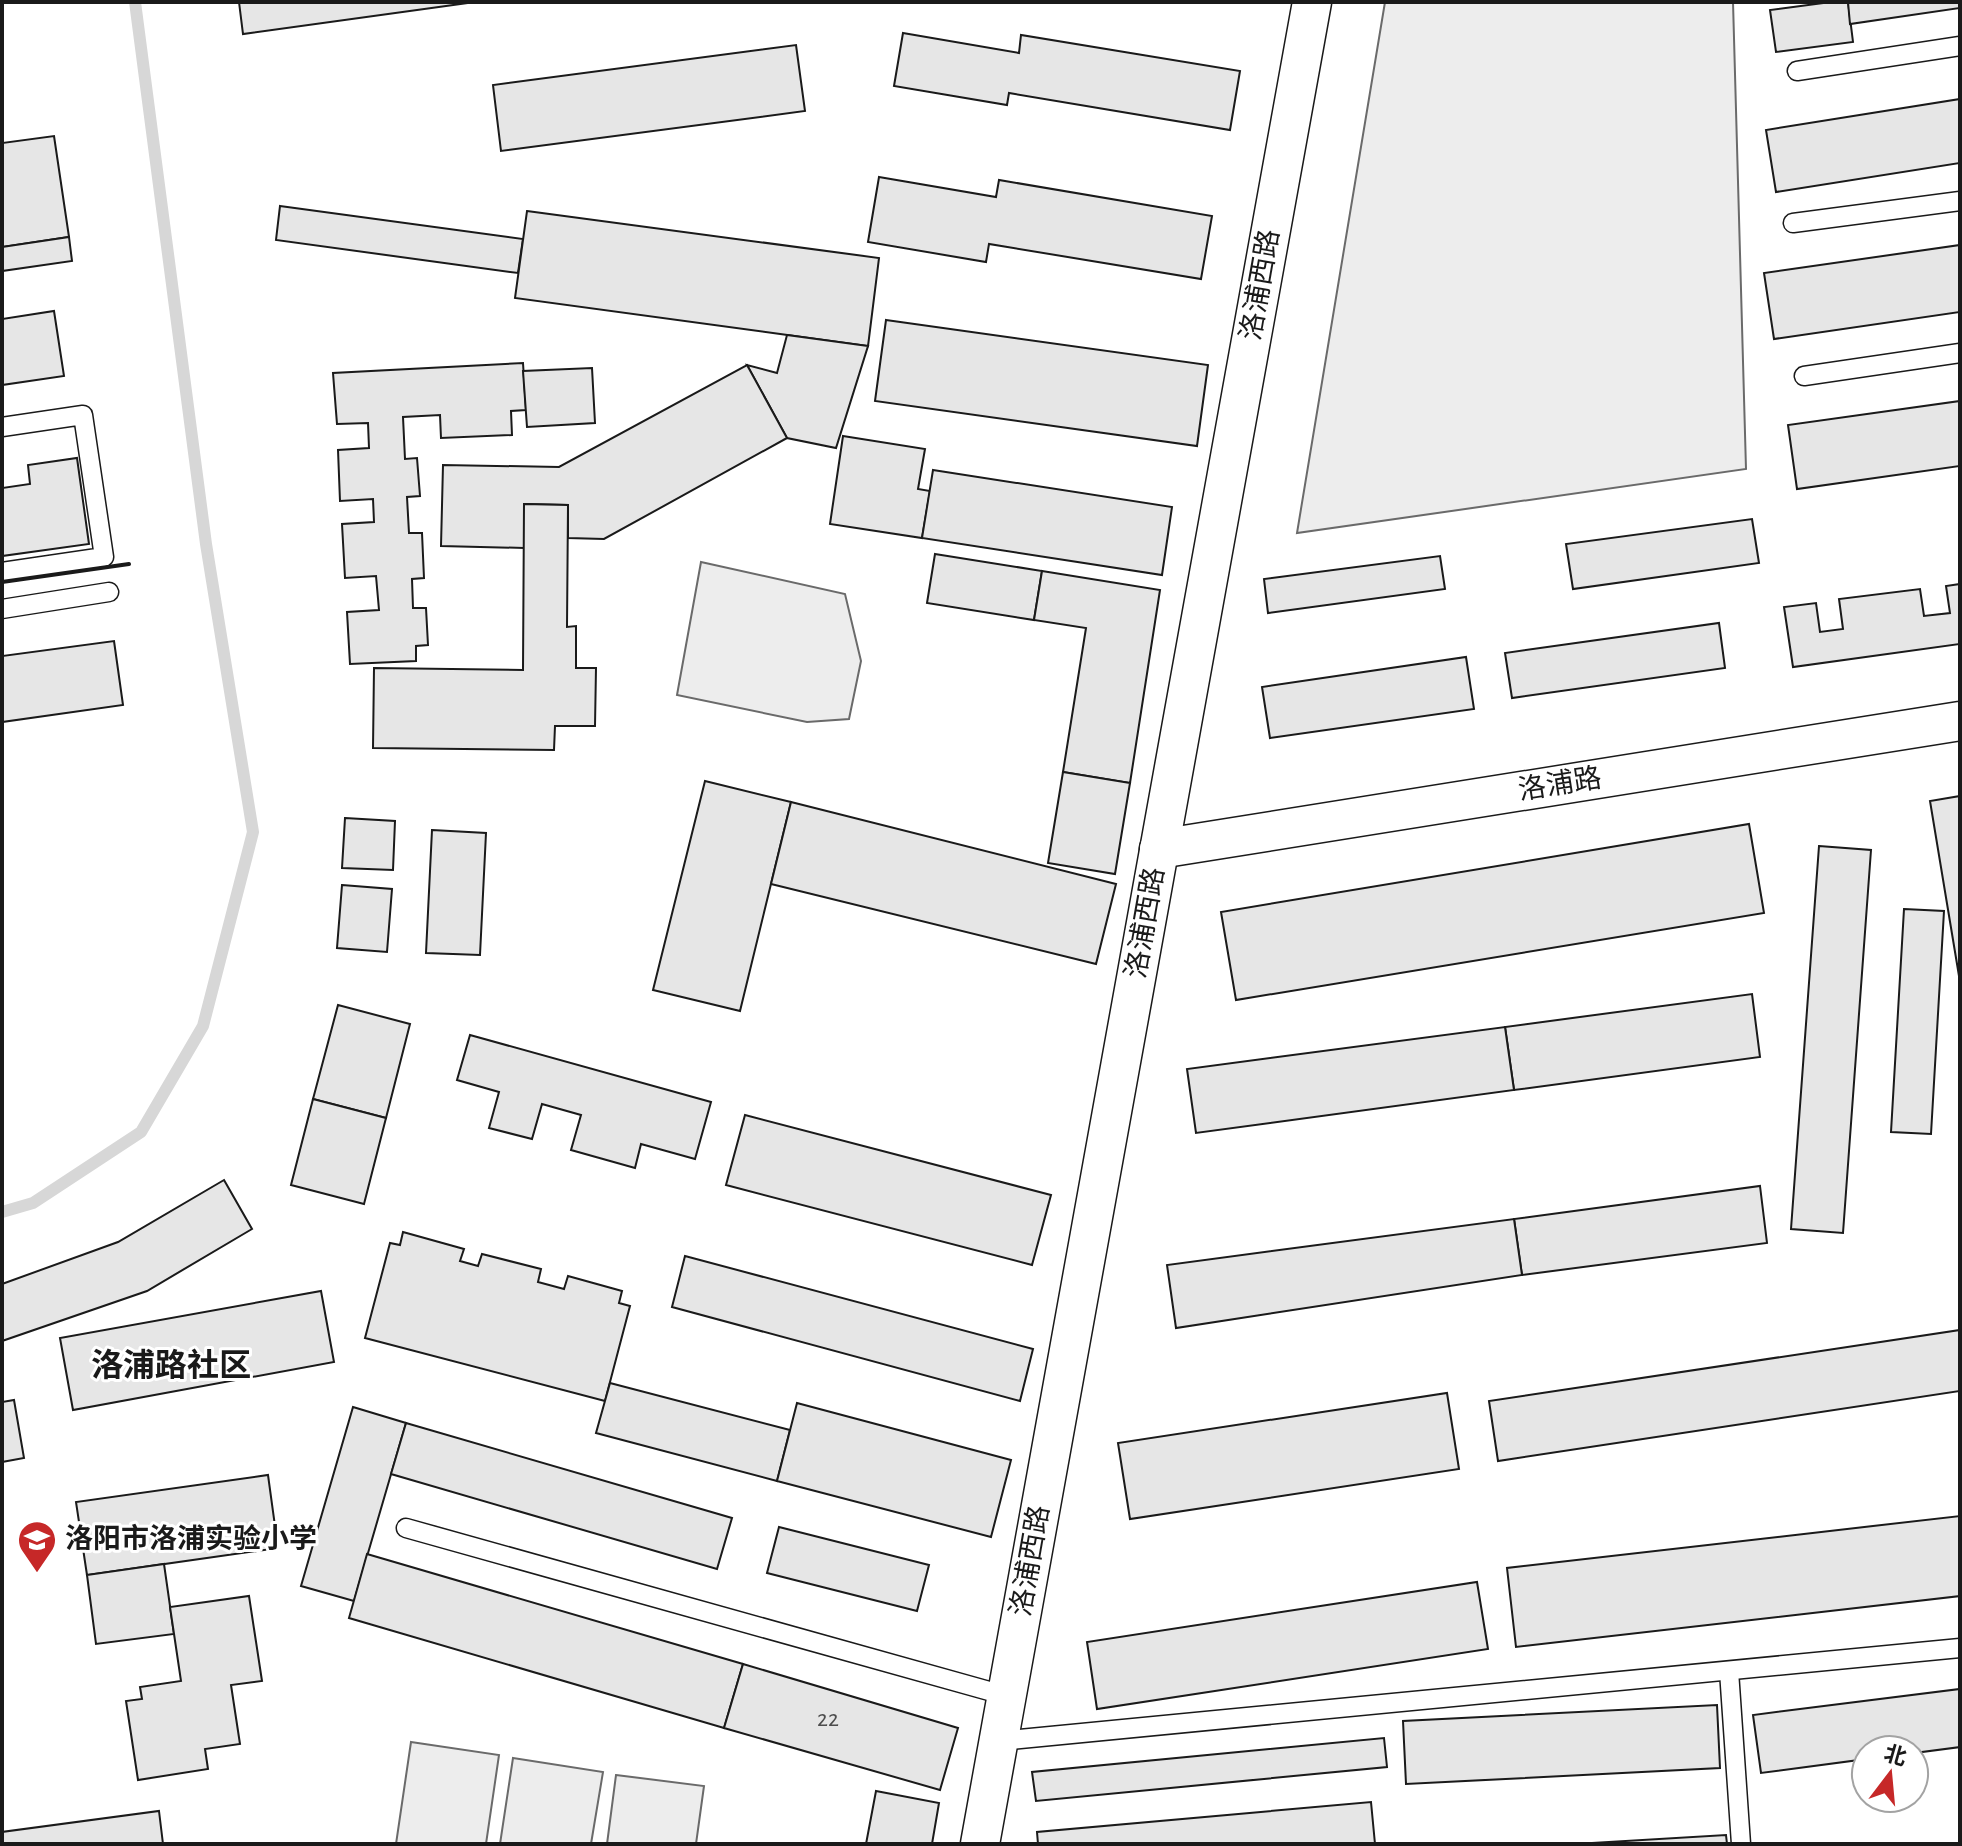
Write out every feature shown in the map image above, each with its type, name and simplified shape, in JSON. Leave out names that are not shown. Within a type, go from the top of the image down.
[{"type":"street","name":"洛浦西路","points":[[980,1844],[1312,2]]},
{"type":"street","name":"洛浦路","points":[[1159,849],[1960,721]]},
{"type":"lane","points":[[1797,71],[1960,46]]},
{"type":"lane","points":[[1793,223],[1960,201]]},
{"type":"lane","points":[[1804,376],[1960,353]]},
{"type":"lane","points":[[2,427],[83,415],[104,557],[2,572]]},
{"type":"lane","points":[[2,609],[109,592]]},
{"type":"lane","points":[[406,1528],[1007,1696]]},
{"type":"lane","points":[[999,1741],[1960,1648]]},
{"type":"lane","points":[[1729,1671],[1741,1844]]},
{"type":"shaded area","points":[[1385,2],[1733,2],[1746,469],[1297,533]]},
{"type":"shaded area","points":[[701,562],[845,594],[861,661],[849,719],[807,722],[677,695]]},
{"type":"shaded area","points":[[411,1742],[499,1755],[486,1844],[396,1844]]},
{"type":"shaded area","points":[[513,1758],[603,1772],[591,1844],[500,1844]]},
{"type":"shaded area","points":[[616,1775],[704,1786],[696,1844],[607,1844]]},
{"type":"building","points":[[239,2],[475,2],[243,34]]},
{"type":"building","points":[[1848,2],[1853,42],[1776,52],[1770,10]]},
{"type":"building","points":[[1848,2],[1960,2],[1960,8],[1850,24]]},
{"type":"building","points":[[903,33],[1019,53],[1021,35],[1240,71],[1230,130],[1009,93],[1007,105],[894,86]]},
{"type":"building","points":[[796,45],[805,111],[501,151],[493,85]]},
{"type":"building","points":[[1960,99],[1960,163],[1776,192],[1766,130]]},
{"type":"building","points":[[54,136],[69,237],[2,247],[2,143]]},
{"type":"building","points":[[879,177],[996,197],[999,180],[1212,216],[1201,279],[989,244],[986,262],[868,242]]},
{"type":"building","points":[[280,206],[523,239],[518,273],[276,240]]},
{"type":"building","points":[[527,211],[879,258],[868,346],[515,298]]},
{"type":"building","points":[[69,237],[72,261],[2,271],[2,247]]},
{"type":"building","points":[[1960,245],[1960,312],[1774,339],[1764,273]]},
{"type":"building","points":[[54,311],[64,376],[2,385],[2,319]]},
{"type":"building","points":[[886,320],[1208,365],[1197,446],[875,401]]},
{"type":"building","points":[[787,335],[868,346],[836,448],[787,438],[747,365],[777,373]]},
{"type":"building","points":[[523,363],[526,410],[511,411],[512,435],[441,438],[440,415],[403,417],[405,459],[417,458],[420,496],[407,497],[409,533],[422,533],[424,578],[412,579],[413,608],[426,608],[428,645],[416,646],[416,661],[350,664],[347,612],[379,610],[376,576],[345,578],[342,524],[374,522],[373,499],[340,501],[338,450],[369,448],[368,423],[337,424],[333,373]]},
{"type":"building","points":[[747,365],[787,438],[604,539],[568,538],[568,505],[524,504],[524,548],[441,546],[443,465],[559,467]]},
{"type":"building","points":[[592,368],[595,423],[527,427],[523,371]]},
{"type":"building","points":[[1960,401],[1960,466],[1797,489],[1788,425]]},
{"type":"building","points":[[843,436],[925,449],[918,489],[930,491],[922,538],[830,524]]},
{"type":"building","points":[[77,458],[89,544],[2,556],[2,488],[30,484],[28,465]]},
{"type":"building","points":[[933,470],[1172,507],[1162,575],[922,538]]},
{"type":"building","points":[[524,504],[568,505],[567,627],[576,626],[576,668],[596,668],[595,726],[555,726],[554,750],[373,748],[374,668],[523,670]]},
{"type":"building","points":[[1752,519],[1759,563],[1573,589],[1566,544]]},
{"type":"building","points":[[935,554],[1042,571],[1034,620],[927,603]]},
{"type":"building","points":[[1440,556],[1445,589],[1268,613],[1264,579]]},
{"type":"building","points":[[1042,571],[1160,590],[1130,783],[1063,772],[1086,628],[1034,620]]},
{"type":"building","points":[[1960,584],[1960,644],[1793,667],[1784,607],[1816,603],[1820,632],[1843,629],[1839,599],[1920,589],[1924,616],[1950,613],[1946,586]]},
{"type":"building","points":[[1719,623],[1725,668],[1512,698],[1505,653]]},
{"type":"building","points":[[114,641],[123,705],[2,722],[2,656]]},
{"type":"building","points":[[1466,657],[1474,709],[1270,738],[1262,687]]},
{"type":"building","points":[[1063,772],[1130,783],[1115,874],[1048,863]]},
{"type":"building","points":[[705,781],[791,802],[740,1011],[653,990]]},
{"type":"building","points":[[1960,796],[1960,982],[1930,801]]},
{"type":"building","points":[[791,802],[1116,884],[1096,964],[771,884]]},
{"type":"building","points":[[345,818],[395,821],[393,870],[342,868]]},
{"type":"building","points":[[1749,824],[1764,913],[1236,1000],[1221,912]]},
{"type":"building","points":[[432,830],[486,833],[480,955],[426,953]]},
{"type":"building","points":[[1819,846],[1871,850],[1843,1233],[1791,1229]]},
{"type":"building","points":[[342,885],[392,889],[387,952],[337,948]]},
{"type":"building","points":[[1904,909],[1944,911],[1931,1134],[1891,1132]]},
{"type":"building","points":[[1752,994],[1760,1057],[1514,1090],[1505,1027]]},
{"type":"building","points":[[338,1005],[410,1024],[386,1118],[313,1099]]},
{"type":"building","points":[[1505,1027],[1514,1090],[1196,1133],[1187,1069]]},
{"type":"building","points":[[470,1035],[711,1102],[695,1159],[641,1144],[635,1168],[571,1150],[581,1115],[542,1104],[532,1139],[489,1128],[499,1092],[457,1080]]},
{"type":"building","points":[[313,1099],[386,1118],[364,1204],[291,1185]]},
{"type":"building","points":[[745,1115],[1051,1195],[1032,1265],[726,1185]]},
{"type":"building","points":[[224,1180],[252,1229],[147,1291],[2,1341],[2,1284],[118,1242]]},
{"type":"building","points":[[1760,1186],[1767,1243],[1522,1275],[1514,1219]]},
{"type":"building","points":[[1514,1219],[1522,1275],[1176,1328],[1167,1265]]},
{"type":"building","points":[[403,1232],[464,1249],[460,1261],[478,1266],[482,1254],[541,1269],[538,1282],[564,1289],[568,1276],[622,1291],[619,1303],[630,1306],[605,1401],[365,1338],[390,1243],[400,1245]]},
{"type":"building","points":[[685,1256],[1033,1349],[1020,1401],[672,1307]]},
{"type":"building","points":[[321,1291],[334,1362],[73,1410],[60,1338]]},
{"type":"building","points":[[1960,1330],[1960,1391],[1498,1461],[1489,1401]]},
{"type":"building","points":[[610,1383],[790,1430],[777,1481],[596,1433]]},
{"type":"building","points":[[1447,1393],[1459,1469],[1130,1519],[1118,1443]]},
{"type":"building","points":[[14,1400],[24,1458],[2,1462],[2,1402]]},
{"type":"building","points":[[797,1403],[1011,1460],[991,1537],[777,1481]]},
{"type":"building","points":[[353,1407],[406,1423],[354,1601],[301,1586]]},
{"type":"building","points":[[406,1423],[732,1518],[717,1569],[391,1474]]},
{"type":"building","points":[[268,1475],[278,1548],[87,1575],[76,1502]]},
{"type":"building","points":[[1960,1516],[1960,1596],[1516,1647],[1507,1568]]},
{"type":"building","points":[[779,1527],[929,1565],[917,1611],[767,1573]]},
{"type":"building","points":[[367,1554],[743,1664],[724,1728],[349,1618]]},
{"type":"building","points":[[164,1564],[174,1634],[96,1644],[87,1575]]},
{"type":"building","points":[[1477,1582],[1488,1649],[1097,1709],[1087,1642]]},
{"type":"building","points":[[249,1596],[262,1681],[231,1685],[240,1744],[205,1749],[208,1769],[138,1780],[126,1701],[142,1699],[140,1687],[181,1681],[170,1607]]},
{"type":"building","points":[[743,1664],[958,1728],[940,1790],[724,1728]]},
{"type":"building","points":[[1960,1689],[1960,1747],[1930,1751],[1930,1734],[1850,1734],[1850,1761],[1761,1773],[1753,1715]]},
{"type":"building","points":[[1717,1705],[1720,1768],[1406,1784],[1403,1721]]},
{"type":"building","points":[[1384,1738],[1387,1767],[1036,1801],[1032,1772]]},
{"type":"building","points":[[876,1791],[939,1803],[932,1844],[866,1844]]},
{"type":"building","points":[[1371,1802],[1375,1844],[1038,1844],[1037,1832]]},
{"type":"building","points":[[159,1811],[163,1844],[2,1844],[2,1832]]},
{"type":"building","points":[[1726,1835],[1727,1844],[1575,1844]]},
{"type":"waterway","points":[[2,1212],[33,1203],[141,1132],[203,1026],[253,832],[206,544],[135,2]]},
{"type":"wall","points":[[2,582],[129,564]]},
{"type":"place","name":"洛阳市洛浦实验小学","points":[[37,1574]]},
{"type":"district","name":"洛浦路社区","points":[[171,1366]]}]
